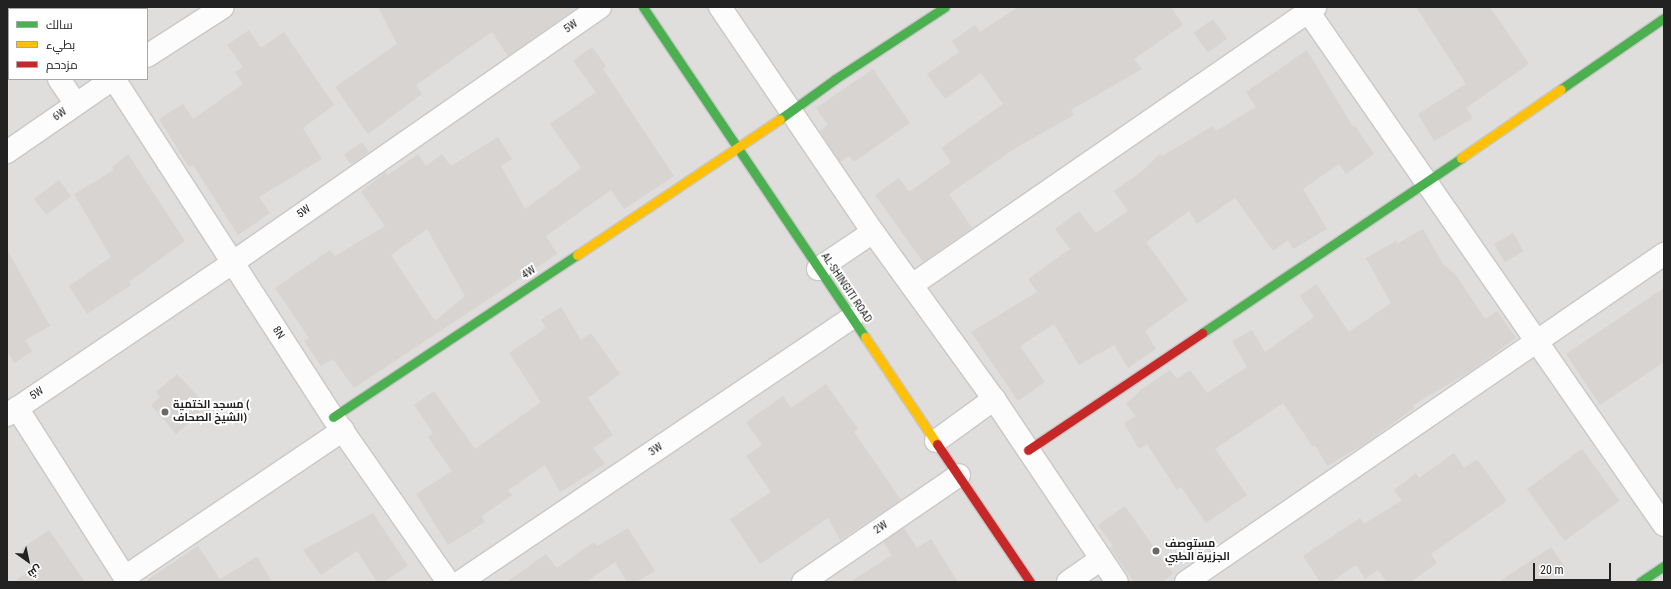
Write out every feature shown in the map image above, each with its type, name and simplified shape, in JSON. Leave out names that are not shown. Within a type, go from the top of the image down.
[{"type":"street","points":[[148,55],[223,7]]},
{"type":"street","name":"5W","points":[[12,411],[232,263],[600,7]]},
{"type":"street","name":"AL-SHINGITI ROAD","points":[[643,7],[1030,582]]},
{"type":"street","points":[[720,7],[789,111],[873,232],[994,399],[1117,582]]},
{"type":"street","name":"4W","points":[[338,424],[738,149],[789,111],[945,7]]},
{"type":"street","points":[[912,285],[1309,9],[1427,182],[1488,267],[1535,343],[1664,525]]},
{"type":"street","points":[[1028,450],[1427,182],[1664,18]]},
{"type":"street","points":[[60,80],[76,104]]},
{"type":"street","name":"6W","points":[[7,152],[112,80]]},
{"type":"street","name":"8N","points":[[114,80],[338,424],[448,582]]},
{"type":"street","points":[[818,269],[873,232]]},
{"type":"street","points":[[1186,582],[1664,254]]},
{"type":"street","name":"3W","points":[[460,582],[852,318]]},
{"type":"street","points":[[936,441],[994,399]]},
{"type":"street","points":[[12,411],[127,580],[338,424]]},
{"type":"street","name":"2W","points":[[803,582],[959,475]]},
{"type":"street","points":[[1068,582],[1101,559]]},
{"type":"street","points":[[1640,582],[1664,566]]},
{"type":"shaded area","points":[[7,7],[1664,7],[1664,582],[7,582]]},
{"type":"building","points":[[378,7],[578,7],[508,56],[492,32],[416,85],[422,94],[368,134],[335,87],[397,44]]},
{"type":"building","points":[[1018,7],[1171,7],[1183,25],[1134,59],[1142,69],[1071,110],[1074,115],[1017,147],[949,194],[972,228],[923,262],[875,195],[899,178],[909,192],[951,162],[941,148],[1003,104],[981,73],[945,99],[927,74],[959,52],[952,41],[975,25],[980,32]]},
{"type":"building","points":[[1416,7],[1490,7],[1529,64],[1466,108],[1473,118],[1434,141],[1418,114],[1466,84]]},
{"type":"building","points":[[1213,19],[1227,38],[1208,53],[1194,33]]},
{"type":"building","points":[[249,30],[261,48],[284,32],[334,105],[303,128],[322,159],[259,197],[270,213],[238,235],[193,165],[189,167],[159,119],[183,104],[193,119],[243,84],[235,72],[243,67],[227,45]]},
{"type":"building","points":[[592,47],[606,66],[603,69],[674,176],[624,209],[611,190],[546,236],[557,254],[354,388],[333,359],[321,366],[304,341],[309,338],[275,288],[330,250],[335,256],[385,226],[361,192],[385,172],[388,175],[418,154],[426,166],[442,154],[451,166],[498,137],[512,159],[501,166],[525,209],[581,168],[550,124],[596,92],[573,61]],"holes":[[[427,229],[465,296],[435,321],[391,255]]]},
{"type":"building","points":[[1307,50],[1353,127],[1355,126],[1374,154],[1346,174],[1339,164],[1303,189],[1327,229],[1293,249],[1288,240],[1273,251],[1235,198],[1197,224],[1189,211],[1146,242],[1188,300],[1145,331],[1156,349],[1128,368],[1114,345],[1079,365],[1054,324],[1020,346],[1045,382],[1018,401],[971,332],[1037,292],[1028,279],[1070,249],[1055,229],[1079,211],[1096,233],[1128,211],[1114,191],[1140,173],[1160,154],[1162,156],[1213,126],[1216,131],[1256,107],[1246,92]]},
{"type":"building","points":[[873,69],[910,123],[854,162],[849,156],[840,162],[820,131],[828,125],[816,108]]},
{"type":"building","points":[[362,142],[369,152],[351,164],[344,155]]},
{"type":"building","points":[[128,154],[185,241],[129,282],[131,285],[87,314],[69,286],[111,257],[74,194],[114,170],[112,167]]},
{"type":"building","points":[[59,180],[71,196],[46,215],[34,199]]},
{"type":"building","points":[[1423,229],[1443,264],[1456,275],[1485,319],[1497,311],[1516,338],[1471,371],[1413,405],[1414,408],[1363,445],[1327,466],[1315,445],[1313,447],[1283,403],[1215,449],[1247,495],[1206,523],[1181,487],[1177,490],[1147,444],[1139,449],[1124,423],[1136,416],[1126,404],[1142,389],[1170,370],[1177,379],[1190,370],[1207,393],[1247,367],[1232,341],[1252,330],[1265,352],[1314,317],[1300,296],[1316,284],[1349,332],[1391,303],[1366,258],[1396,241],[1397,244]]},
{"type":"building","points":[[1513,233],[1524,251],[1505,262],[1494,244]]},
{"type":"building","points":[[7,250],[50,326],[25,340],[32,351],[15,363],[7,352]]},
{"type":"building","points":[[1664,288],[1664,362],[1600,405],[1566,354]]},
{"type":"building","points":[[561,307],[581,340],[591,333],[620,374],[588,398],[613,435],[593,448],[605,464],[560,492],[545,465],[508,490],[512,495],[482,516],[485,522],[448,545],[416,494],[452,471],[428,437],[433,433],[414,405],[434,391],[475,449],[541,402],[509,353],[546,328],[541,320]]},
{"type":"building","points":[[177,374],[207,406],[176,434],[151,405],[160,397],[156,392]]},
{"type":"building","points":[[826,384],[858,429],[854,432],[901,500],[840,540],[828,518],[760,564],[730,519],[771,492],[746,456],[762,445],[746,422],[783,396],[791,408]]},
{"type":"building","points":[[1582,449],[1620,501],[1565,541],[1527,489]]},
{"type":"building","points":[[1454,453],[1464,468],[1477,459],[1507,501],[1431,554],[1437,563],[1411,582],[1387,582],[1378,570],[1365,579],[1356,565],[1331,582],[1320,582],[1303,556],[1360,518],[1364,524],[1402,500],[1394,490],[1416,473],[1419,478]]},
{"type":"building","points":[[1125,506],[1173,574],[1162,582],[1134,582],[1110,548],[1113,546],[1098,525]]},
{"type":"building","points":[[373,513],[408,566],[383,582],[377,582],[357,551],[321,575],[303,550]]},
{"type":"building","points":[[628,528],[655,571],[636,582],[627,582],[615,562],[586,582],[507,582],[546,554],[557,568],[594,542],[597,546]]},
{"type":"building","points":[[904,528],[917,548],[931,539],[958,582],[850,582],[892,555],[883,542]]},
{"type":"building","points":[[49,530],[85,582],[14,582],[33,568],[21,549]]},
{"type":"building","points":[[198,546],[220,579],[257,557],[272,582],[144,582]]},
{"type":"building","points":[[1551,547],[1565,567],[1543,582],[1499,582]]},
{"type":"traffic: fast","points":[[643,7],[865,337]]},
{"type":"traffic: fast","points":[[780,119],[835,79],[945,7]]},
{"type":"traffic: fast","points":[[1561,89],[1664,18]]},
{"type":"traffic: fast","points":[[1202,333],[1461,158]]},
{"type":"traffic: fast","points":[[333,417],[577,255]]},
{"type":"traffic: fast","points":[[1640,582],[1664,566]]},
{"type":"traffic: slow","points":[[1461,158],[1561,89]]},
{"type":"traffic: slow","points":[[577,255],[780,119]]},
{"type":"traffic: slow","points":[[865,337],[937,444]]},
{"type":"traffic: jam","points":[[1028,450],[1202,333]]},
{"type":"traffic: jam","points":[[937,444],[1030,582]]},
{"type":"place","name":"مسجد الختمية ( الشيخ الصحاف)","points":[[165,412]]},
{"type":"place","name":"مستوصف الجزيرة الطبي","points":[[1156,551]]}]
